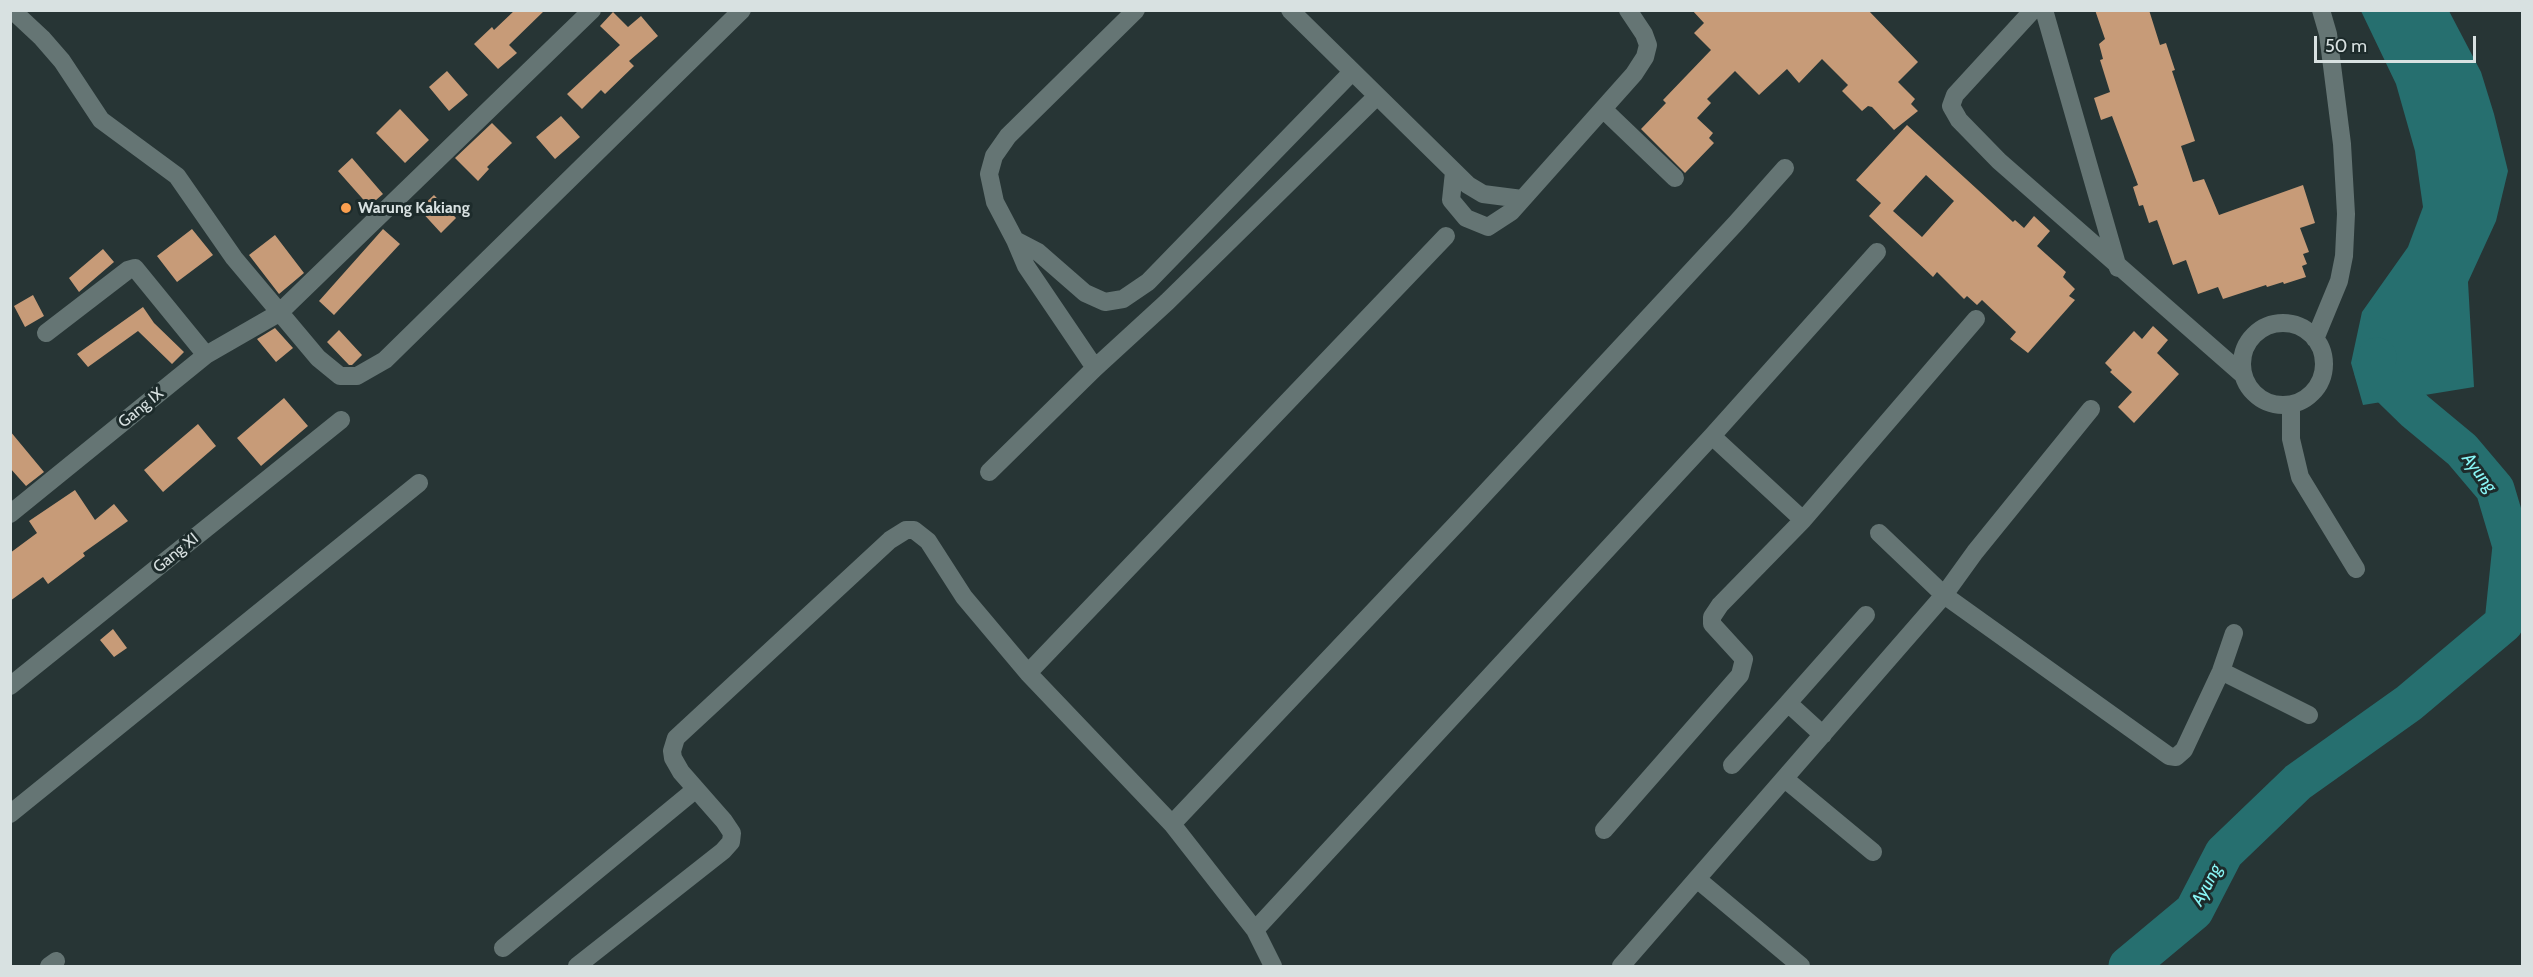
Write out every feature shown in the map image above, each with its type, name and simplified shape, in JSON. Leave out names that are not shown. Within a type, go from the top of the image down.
[{"type":"street","points":[[12,10],[42,38],[62,61],[101,120],[177,176],[234,258],[318,358],[340,376],[357,376],[385,360],[742,10]]},
{"type":"street","name":"Gang IX","points":[[10,514],[206,355],[279,313],[592,10]]},
{"type":"street","points":[[1095,368],[1026,266],[1016,240],[991,191],[989,174],[994,156],[1008,136],[1136,10]]},
{"type":"street","points":[[1290,10],[1351,73],[1454,172],[1483,194],[1522,199]]},
{"type":"street","points":[[1454,172],[1451,200],[1466,218],[1488,227],[1500,221],[1634,74],[1645,57],[1648,45],[1644,34],[1628,10]]},
{"type":"street","points":[[2032,10],[1955,94],[1951,106],[1959,120],[1999,161],[2118,268],[2242,374],[2249,388],[2261,399],[2275,405],[2291,405],[2312,394],[2323,373],[2324,361],[2315,339],[2295,325],[2270,325],[2259,330],[2244,350],[2242,374]]},
{"type":"street","points":[[2044,10],[2118,268]]},
{"type":"street","points":[[2315,339],[2339,280],[2344,256],[2346,214],[2342,144],[2328,34],[2321,10]]},
{"type":"street","points":[[1016,240],[1038,252],[1085,293],[1105,302],[1123,299],[1148,282],[1351,73]]},
{"type":"street","points":[[988,472],[1167,302],[1376,97]]},
{"type":"street","points":[[1603,109],[1675,178]]},
{"type":"street","points":[[1172,824],[1470,509],[1785,168]]},
{"type":"street","points":[[1028,673],[1446,236]]},
{"type":"street","points":[[1255,930],[1712,436],[1877,252]]},
{"type":"street","points":[[46,333],[128,270],[135,268],[206,355]]},
{"type":"street","points":[[1038,286],[1060,270]]},
{"type":"street","points":[[1148,282],[1167,302]]},
{"type":"street","points":[[1604,830],[1740,675],[1744,659],[1716,629],[1712,618],[1720,605],[1803,520],[1976,319]]},
{"type":"street","points":[[2291,405],[2290,439],[2300,477],[2356,569]]},
{"type":"street","points":[[1621,966],[1944,596],[1975,552],[2091,409]]},
{"type":"street","name":"Gang XI","points":[[10,686],[341,420]]},
{"type":"street","points":[[1712,436],[1803,520]]},
{"type":"street","points":[[10,814],[418,483]]},
{"type":"street","points":[[577,966],[716,857],[731,842],[732,833],[728,827],[673,758],[673,744],[680,733],[890,540],[906,530],[914,530],[928,541],[964,597],[1028,673],[1172,824],[1255,930],[1273,966]]},
{"type":"street","points":[[1879,532],[1944,596],[2169,756],[2176,756],[2184,750],[2221,671],[2234,633]]},
{"type":"street","points":[[1732,765],[1866,615]]},
{"type":"street","points":[[2221,671],[2309,715]]},
{"type":"street","points":[[1788,703],[1822,735]]},
{"type":"street","points":[[1785,778],[1873,852]]},
{"type":"street","points":[[503,948],[696,789]]},
{"type":"street","points":[[1696,879],[1801,966]]},
{"type":"water","points":[[2361,11],[2449,11],[2481,72],[2508,171],[2496,221],[2468,282],[2474,387],[2363,405],[2351,363],[2362,312],[2408,247],[2423,207],[2415,151],[2396,84]]},
{"type":"building","points":[[515,10],[545,10],[509,45],[517,53],[498,69],[474,44],[492,27],[494,30]]},
{"type":"building","points":[[1692,10],[1868,10],[1918,62],[1898,82],[1915,99],[1911,104],[1918,111],[1894,130],[1872,107],[1868,106],[1862,111],[1842,91],[1848,85],[1822,59],[1799,83],[1787,69],[1759,95],[1735,71],[1707,99],[1711,103],[1697,118],[1713,133],[1709,138],[1714,143],[1685,173],[1641,129],[1666,103],[1663,100],[1711,50],[1694,33],[1704,23]]},
{"type":"building","points":[[2095,10],[2149,10],[2160,45],[2166,43],[2175,70],[2172,71],[2195,141],[2181,146],[2193,182],[2204,179],[2219,215],[2303,185],[2315,223],[2300,228],[2309,252],[2303,254],[2307,264],[2302,266],[2306,277],[2284,284],[2283,282],[2267,287],[2266,285],[2223,299],[2218,287],[2198,294],[2186,260],[2173,265],[2157,220],[2149,223],[2143,205],[2139,206],[2133,187],[2138,185],[2112,116],[2101,120],[2094,98],[2110,92],[2100,60],[2103,59],[2099,44],[2105,39]]},
{"type":"building","points":[[613,12],[628,27],[641,16],[658,36],[629,61],[634,66],[605,94],[601,90],[582,109],[567,94],[620,45],[600,26]]},
{"type":"building","points":[[447,71],[468,95],[449,111],[429,87]]},
{"type":"building","points":[[400,109],[429,140],[405,163],[376,133]]},
{"type":"building","points":[[561,116],[580,137],[555,159],[536,137]]},
{"type":"building","points":[[492,123],[512,143],[487,167],[489,169],[478,181],[455,158]]},
{"type":"building","points":[[1907,125],[2013,222],[2015,220],[2024,228],[2034,216],[2050,231],[2037,246],[2066,272],[2063,277],[2075,289],[2069,296],[2075,300],[2028,353],[2010,339],[2016,332],[1982,300],[1977,305],[1967,296],[1964,299],[1937,272],[1933,277],[1869,216],[1881,203],[1856,180]],"holes":[[[1926,175],[1954,201],[1922,237],[1893,211]]]},
{"type":"building","points":[[352,158],[383,194],[369,206],[338,171]]},
{"type":"building","points":[[434,195],[456,218],[441,233],[419,209]]},
{"type":"building","points":[[192,229],[213,255],[177,282],[157,256]]},
{"type":"building","points":[[383,229],[400,244],[334,315],[319,301]]},
{"type":"building","points":[[275,235],[304,273],[279,294],[249,255]]},
{"type":"building","points":[[103,249],[114,262],[79,292],[69,278]]},
{"type":"building","points":[[33,295],[44,316],[25,327],[14,306]]},
{"type":"building","points":[[143,307],[154,323],[184,352],[172,364],[138,331],[88,367],[77,354]]},
{"type":"building","points":[[2153,326],[2168,340],[2157,353],[2179,374],[2134,423],[2118,407],[2132,392],[2110,372],[2112,370],[2105,363],[2134,331],[2142,339]]},
{"type":"building","points":[[275,328],[293,348],[276,362],[257,339]]},
{"type":"building","points":[[339,330],[362,355],[352,365],[349,365],[327,342]]},
{"type":"building","points":[[284,398],[308,426],[261,466],[237,438]]},
{"type":"building","points":[[198,424],[216,446],[163,492],[144,470]]},
{"type":"building","points":[[10,431],[44,472],[26,486],[10,468]]},
{"type":"building","points":[[75,490],[95,520],[114,504],[128,521],[83,553],[85,556],[48,584],[43,577],[10,601],[10,553],[37,533],[29,521]]},
{"type":"building","points":[[113,629],[127,648],[114,657],[100,640]]},
{"type":"waterway","name":"Ayung","points":[[2128,966],[2194,911],[2224,853],[2298,782],[2409,703],[2504,623],[2512,546],[2495,489],[2462,450],[2415,411],[2374,371],[2377,357]]},
{"type":"place","name":"Warung Kakiang","points":[[346,208]]}]
